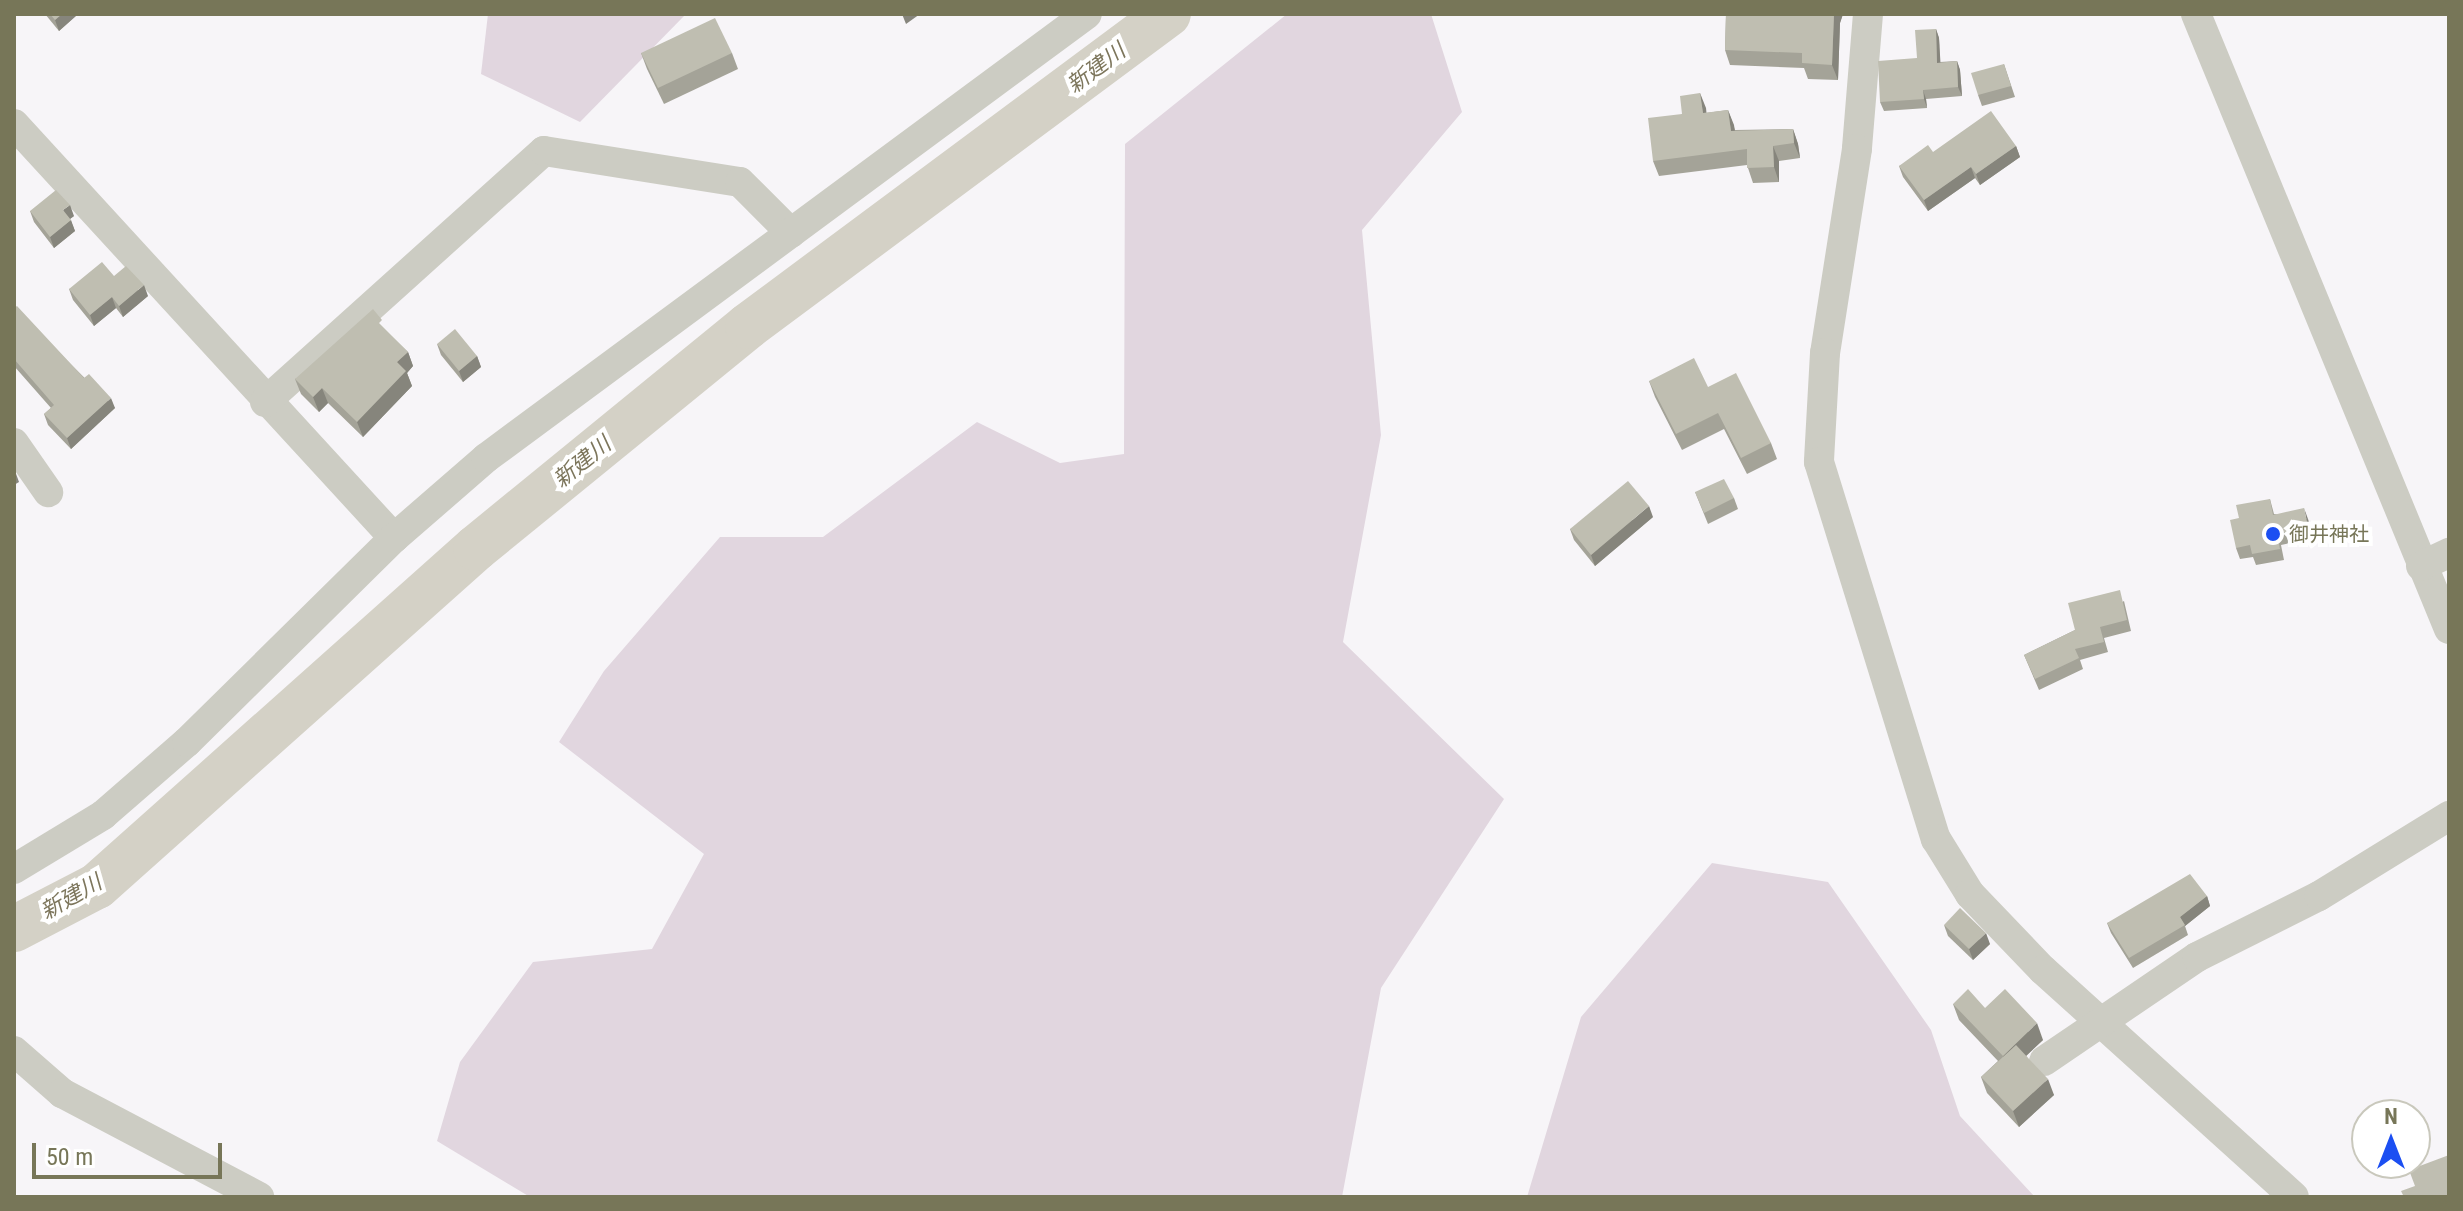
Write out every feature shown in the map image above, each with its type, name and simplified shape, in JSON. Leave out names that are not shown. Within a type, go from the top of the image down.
[{"type":"street","points":[[14,869],[103,815],[187,742],[394,538],[486,458],[1087,14]]},
{"type":"street","points":[[1868,14],[1857,149],[1825,353],[1819,462],[1936,839],[1970,894],[2099,1023],[2294,1197]]},
{"type":"street","points":[[2196,14],[2449,629]]},
{"type":"street","points":[[14,124],[265,402],[394,538]]},
{"type":"street","points":[[265,402],[544,151],[740,182],[791,233]]},
{"type":"street","points":[[14,443],[48,492]]},
{"type":"street","points":[[2421,566],[2449,553]]},
{"type":"street","points":[[2044,1061],[2197,957],[2319,896],[2449,816]]},
{"type":"street","points":[[14,1051],[62,1093],[259,1197]]},
{"type":"shaded area","points":[[488,14],[686,14],[580,122],[481,74]]},
{"type":"shaded area","points":[[1287,14],[1431,14],[1462,112],[1362,230],[1381,435],[1343,642],[1504,799],[1381,988],[1342,1197],[530,1197],[437,1141],[460,1062],[533,962],[652,949],[704,854],[559,742],[604,671],[720,537],[823,537],[977,422],[1060,463],[1124,454],[1125,144]]},
{"type":"shaded area","points":[[1712,863],[1828,882],[1931,1030],[1960,1116],[2035,1197],[1527,1197],[1581,1017]]},
{"type":"building","points":[[1726,14],[1834,14],[1832,65],[1802,63],[1802,53],[1725,50]]},
{"type":"building","points":[[715,18],[732,53],[658,88],[641,53]]},
{"type":"building","points":[[1936,29],[1937,63],[1957,61],[1958,87],[1923,90],[1924,99],[1880,102],[1878,61],[1917,58],[1915,30]]},
{"type":"building","points":[[2004,64],[2011,86],[1978,95],[1971,73]]},
{"type":"building","points":[[1700,93],[1703,113],[1728,110],[1731,131],[1793,129],[1794,143],[1773,146],[1774,167],[1747,168],[1747,149],[1653,161],[1648,118],[1682,114],[1680,96]]},
{"type":"building","points":[[1991,111],[2016,146],[1976,174],[1971,167],[1924,200],[1899,166],[1928,145],[1933,152]]},
{"type":"building","points":[[56,190],[70,205],[63,210],[71,220],[50,237],[30,211]]},
{"type":"building","points":[[102,262],[114,276],[126,266],[144,285],[119,306],[112,297],[90,315],[69,289]]},
{"type":"building","points":[[17,306],[84,378],[89,374],[111,398],[67,438],[44,414],[54,405],[14,359],[14,308]]},
{"type":"building","points":[[373,309],[382,320],[379,323],[408,352],[397,362],[406,371],[357,422],[322,388],[313,397],[295,379]]},
{"type":"building","points":[[455,329],[477,356],[459,371],[437,344]]},
{"type":"building","points":[[1694,358],[1708,387],[1736,373],[1771,443],[1741,458],[1718,413],[1676,434],[1649,381]]},
{"type":"building","points":[[1724,479],[1734,498],[1704,513],[1695,492]]},
{"type":"building","points":[[1628,481],[1649,506],[1591,555],[1570,529]]},
{"type":"building","name":"御井神社","points":[[2270,499],[2273,515],[2304,508],[2308,527],[2277,534],[2280,549],[2252,554],[2250,545],[2236,548],[2230,520],[2239,518],[2236,505]]},
{"type":"building","points":[[2120,590],[2127,620],[2100,627],[2104,642],[2075,649],[2079,658],[2035,679],[2024,655],[2075,630],[2068,603]]},
{"type":"building","points":[[2190,874],[2207,896],[2180,917],[2185,925],[2129,958],[2107,923]]},
{"type":"building","points":[[1960,908],[1986,933],[1969,949],[1944,925]]},
{"type":"building","points":[[1968,989],[1985,1008],[2005,989],[2037,1023],[2003,1056],[1953,1004]]},
{"type":"building","points":[[2016,1045],[2048,1079],[2013,1111],[1981,1077]]},
{"type":"building","points":[[2449,1155],[2449,1197],[2404,1197],[2401,1191],[2415,1186],[2412,1179],[2431,1179],[2431,1162]]},
{"type":"waterway","name":"新建川","points":[[14,929],[97,886],[476,548],[748,326],[1168,14]]},
{"type":"place","name":"御井神社","points":[[2273,534]]}]
